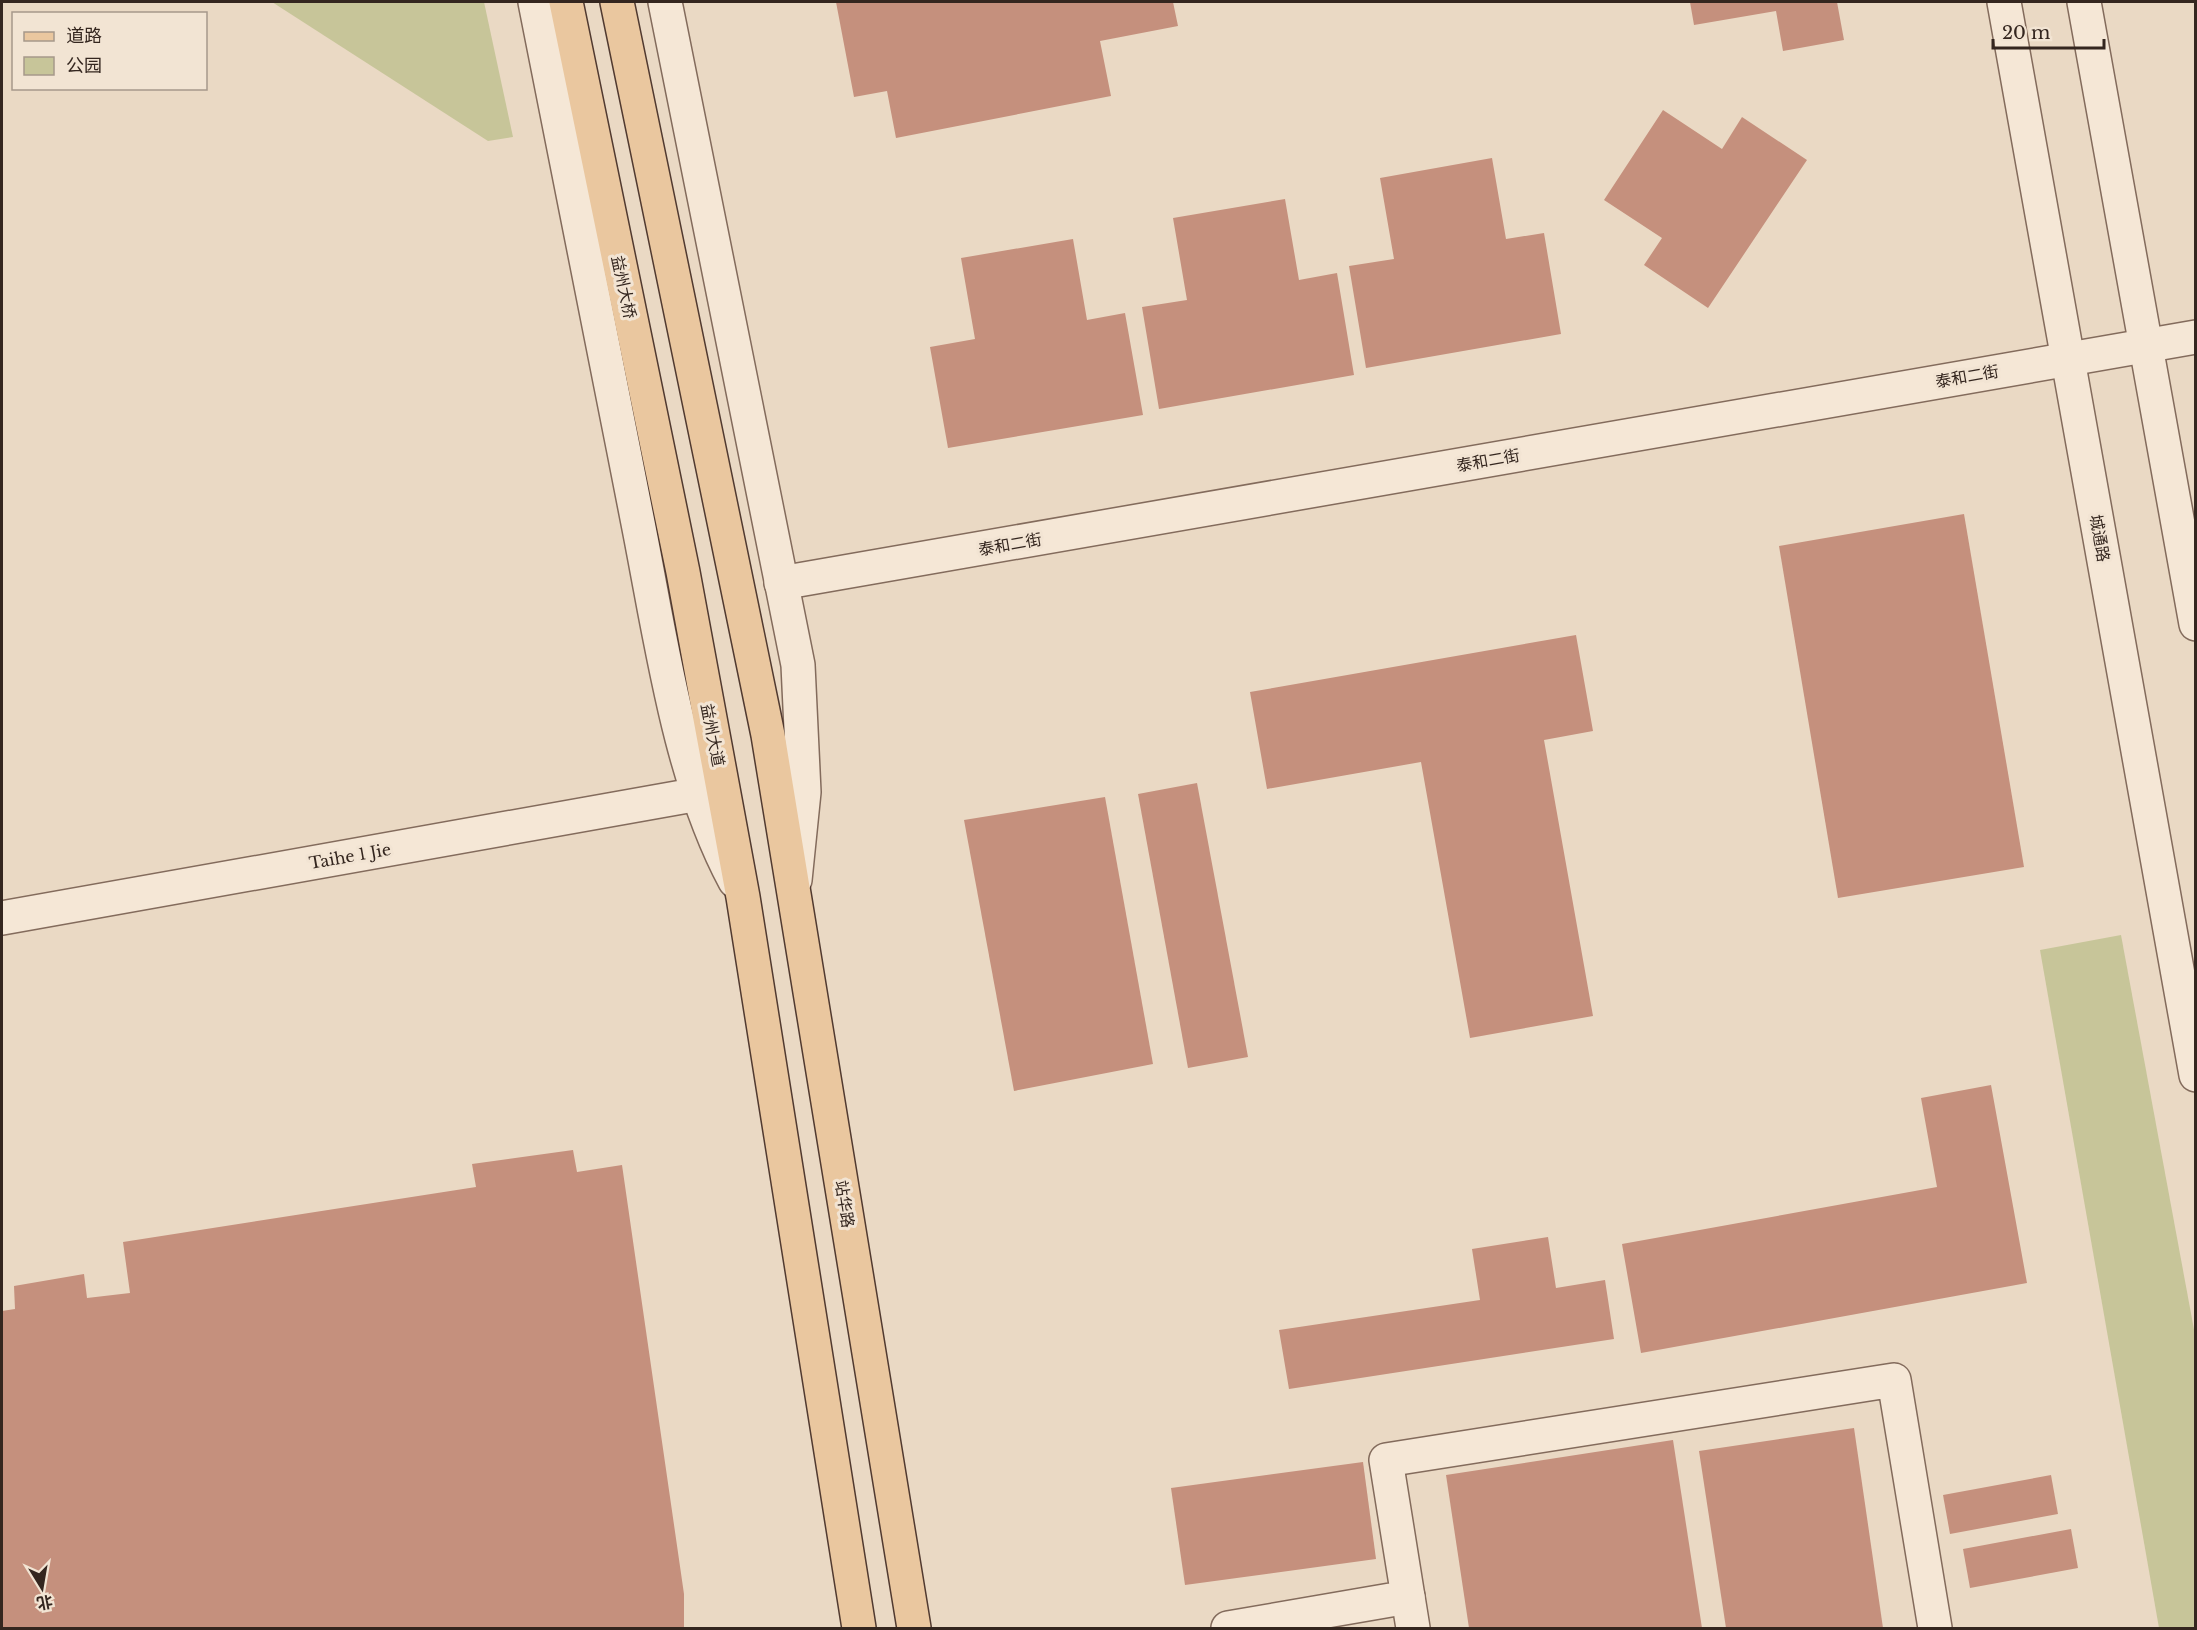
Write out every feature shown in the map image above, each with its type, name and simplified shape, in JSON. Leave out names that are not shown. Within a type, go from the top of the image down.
[{"type":"main road","name":"益州大桥","points":[[566,2],[683,572]]},
{"type":"main road","name":"站华路","points":[[617,2],[776,780],[914,1629]]},
{"type":"main road","name":"益州大道","points":[[683,572],[743,897]]},
{"type":"main road","points":[[743,897],[860,1629]]},
{"type":"street","points":[[535,2],[672,697],[699,794],[721,856],[743,897]]},
{"type":"street","points":[[665,2],[798,665],[803,733],[803,803],[794,888]]},
{"type":"street","name":"城通路","points":[[2004,2],[2196,1075]]},
{"type":"street","points":[[2084,2],[2196,624]]},
{"type":"street","name":"泰和二街","points":[[781,584],[2196,337]]},
{"type":"street","name":"Taihe 1 Jie","points":[[2,918],[699,794]]},
{"type":"street","points":[[1228,1629],[1411,1613],[1386,1460],[1894,1380],[1935,1629]]},
{"type":"green space","points":[[272,2],[484,2],[513,137],[488,141]]},
{"type":"green space","points":[[2121,935],[2195,1335],[2195,1628],[2159,1628],[2040,950]]},
{"type":"building","points":[[836,2],[1173,2],[1178,26],[1100,41],[1111,96],[896,138],[887,91],[854,97]]},
{"type":"building","points":[[1690,2],[1837,2],[1844,40],[1783,51],[1776,11],[1694,25]]},
{"type":"building","points":[[1663,110],[1722,149],[1742,117],[1807,160],[1708,308],[1644,265],[1662,238],[1604,200]]},
{"type":"building","points":[[1492,158],[1506,239],[1544,233],[1561,334],[1366,368],[1349,266],[1394,259],[1380,178]]},
{"type":"building","points":[[1285,199],[1299,280],[1337,273],[1354,375],[1159,409],[1142,307],[1187,300],[1173,218]]},
{"type":"building","points":[[1073,239],[1087,320],[1125,313],[1143,415],[948,448],[930,347],[975,339],[961,258]]},
{"type":"building","points":[[1964,514],[2024,867],[1838,898],[1779,546]]},
{"type":"building","points":[[1576,635],[1593,731],[1544,740],[1593,1016],[1470,1038],[1421,762],[1267,789],[1250,692]]},
{"type":"building","points":[[1197,783],[1248,1057],[1188,1068],[1138,794]]},
{"type":"building","points":[[1105,797],[1153,1064],[1014,1091],[964,820]]},
{"type":"building","points":[[1991,1085],[2027,1283],[1641,1353],[1622,1244],[1937,1187],[1921,1098]]},
{"type":"building","points":[[573,1150],[577,1172],[622,1165],[684,1594],[684,1628],[2,1628],[2,1311],[15,1309],[14,1286],[84,1274],[87,1298],[130,1293],[123,1242],[476,1187],[472,1164]]},
{"type":"building","points":[[1548,1237],[1556,1288],[1605,1280],[1614,1339],[1289,1389],[1279,1330],[1480,1300],[1472,1249]]},
{"type":"building","points":[[1854,1428],[1883,1628],[1726,1628],[1699,1451]]},
{"type":"building","points":[[1673,1440],[1702,1628],[1469,1628],[1446,1475]]},
{"type":"building","points":[[1363,1462],[1376,1559],[1185,1585],[1171,1488]]},
{"type":"building","points":[[2051,1475],[2058,1514],[1950,1534],[1943,1495]]},
{"type":"building","points":[[2071,1529],[2078,1568],[1970,1588],[1963,1549]]}]
